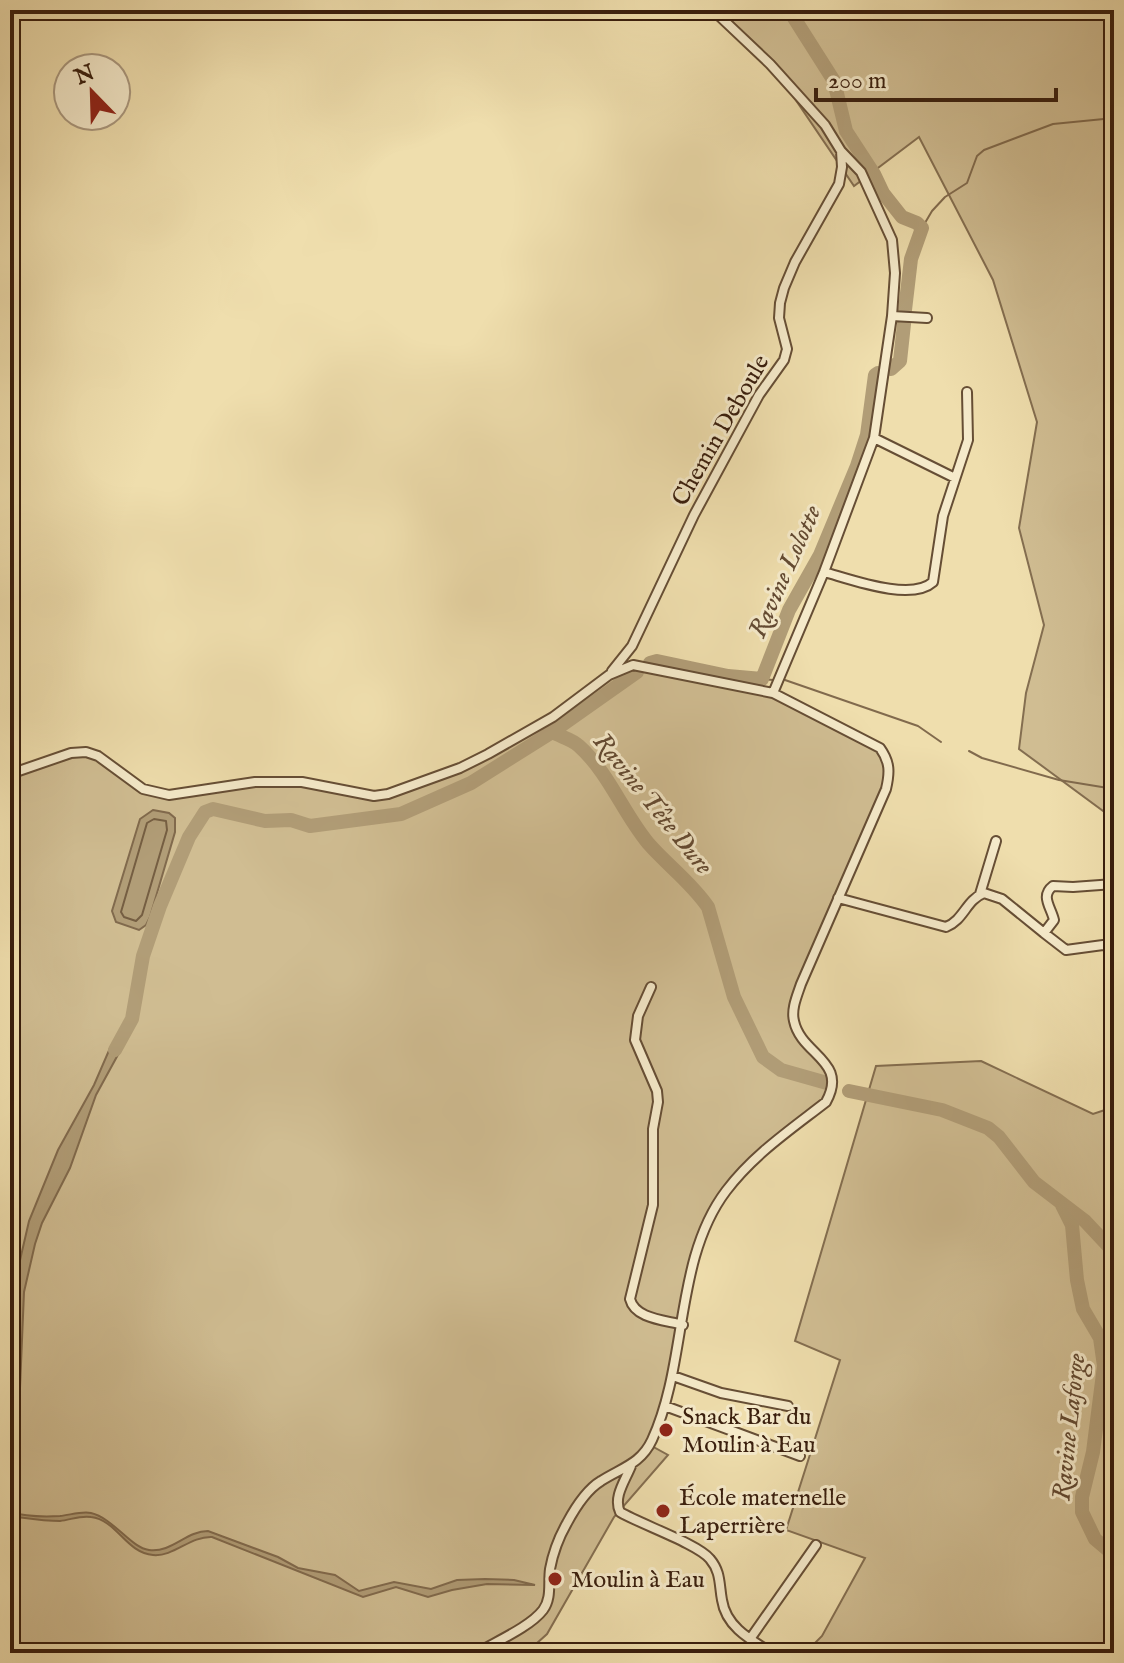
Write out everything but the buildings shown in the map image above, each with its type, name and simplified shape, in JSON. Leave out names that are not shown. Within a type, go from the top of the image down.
[{"type":"street","points":[[713,10],[805,101],[841,151],[861,172],[892,240],[895,273],[892,316],[874,438],[824,572],[773,693]]},
{"type":"street","name":"Chemin Deboule","points":[[609,675],[632,646],[694,515],[759,395],[784,360],[787,349],[779,318],[780,303],[795,262],[839,184],[841,151]]},
{"type":"street","points":[[892,316],[927,318]]},
{"type":"street","points":[[824,572],[890,589],[909,590],[929,586],[933,582],[939,530],[969,432],[967,392]]},
{"type":"street","points":[[874,438],[955,478]]},
{"type":"street","points":[[10,774],[71,753],[86,752],[98,756],[143,789],[169,795],[255,782],[302,782],[374,796],[388,794],[460,768],[540,725],[609,675],[627,666],[641,666],[773,693],[880,748],[886,757],[890,772],[886,789],[801,984],[793,1011],[798,1032],[828,1067],[833,1079],[832,1091],[826,1102],[755,1157],[725,1192],[708,1220],[696,1253],[673,1376],[651,1442],[631,1466],[590,1489],[567,1523],[552,1563],[545,1608],[535,1618],[477,1653]]},
{"type":"street","points":[[838,898],[946,927],[960,920],[968,905],[980,894],[996,841]]},
{"type":"street","points":[[1044,933],[1054,920],[1046,900],[1053,886],[1114,884]]},
{"type":"street","points":[[980,894],[1002,899],[1066,950],[1103,945],[1114,947]]},
{"type":"street","points":[[651,987],[638,1016],[635,1040],[657,1091],[653,1129],[653,1205],[630,1299],[638,1312],[683,1325]]},
{"type":"street","points":[[673,1376],[721,1393],[788,1406]]},
{"type":"street","points":[[665,1406],[800,1456]]},
{"type":"street","points":[[631,1466],[619,1494],[617,1505],[620,1512],[708,1556],[719,1573],[722,1602],[728,1617],[747,1638],[772,1653]]},
{"type":"street","points":[[747,1638],[816,1545]]},
{"type":"shaded area","points":[[721,10],[1114,10],[1114,819],[1019,749],[1026,693],[1044,625],[1019,528],[1037,422],[993,280],[919,137],[854,186],[770,62]]},
{"type":"shaded area","points":[[627,666],[773,693],[880,748],[890,772],[801,984],[794,1021],[833,1079],[826,1102],[786,1134],[725,1192],[696,1253],[673,1376],[650,1445],[668,1455],[614,1517],[547,1634],[526,1653],[10,1653],[10,774],[86,752],[143,789],[169,795],[302,782],[374,796],[488,754]]},
{"type":"shaded area","points":[[981,1061],[1093,1114],[1114,1107],[1114,1653],[805,1653],[822,1636],[865,1558],[786,1530],[840,1360],[795,1341],[876,1066]]},
{"type":"water","points":[[153,810],[169,813],[175,818],[175,832],[150,917],[139,930],[116,922],[112,911],[140,819]]},
{"type":"water","points":[[125,1034],[126,1040],[96,1095],[70,1168],[42,1223],[35,1244],[24,1292],[19,1412],[10,1441],[10,1336],[15,1282],[29,1221],[58,1150],[94,1085],[110,1048]]},
{"type":"water","points":[[10,1512],[41,1516],[91,1513],[107,1521],[135,1544],[149,1550],[165,1548],[193,1534],[208,1531],[278,1557],[298,1568],[335,1575],[359,1591],[394,1582],[431,1589],[457,1580],[514,1580],[535,1585],[487,1584],[428,1597],[396,1587],[363,1597],[212,1537],[196,1540],[168,1553],[153,1555],[136,1549],[100,1519],[47,1520],[10,1516]]},
{"type":"waterway","name":"Ravine Lolotte","points":[[789,10],[834,81],[846,131],[883,193],[902,217],[922,228],[911,259],[905,310]]},
{"type":"waterway","points":[[922,228],[945,197],[967,183],[977,156],[984,150],[1053,124],[1114,118]]},
{"type":"waterway","name":"Ravine Lolotte","points":[[891,369],[900,361],[904,324]]},
{"type":"waterway","name":"Ravine Lolotte","points":[[650,663],[657,661],[728,676],[762,679],[789,610],[820,555],[857,466],[867,435],[875,375],[878,373]]},
{"type":"waterway","name":"Ravine Tête Dure","points":[[115,1050],[132,1019],[143,956],[160,906],[189,837],[205,812],[213,809],[265,821],[291,820],[310,826],[401,814],[471,783],[552,732],[637,672]]},
{"type":"waterway","points":[[762,679],[773,680]]},
{"type":"waterway","points":[[785,680],[918,726],[941,742]]},
{"type":"waterway","name":"Ravine Tête Dure","points":[[552,732],[570,740],[590,757],[648,843],[708,907],[734,997],[763,1057],[781,1070],[827,1083]]},
{"type":"waterway","points":[[969,751],[982,758],[1059,780],[1114,789]]},
{"type":"waterway","name":"Ravine Tête Dure","points":[[849,1091],[942,1110],[988,1128],[999,1137],[1034,1182],[1085,1221],[1114,1252]]},
{"type":"waterway","name":"Ravine Laforge","points":[[1062,1205],[1072,1225],[1083,1309],[1100,1338],[1104,1366],[1082,1512],[1095,1539],[1114,1555]]},
{"type":"place","name":"Snack Bar du Moulin à Eau","points":[[666,1430]]},
{"type":"place","name":"École maternelle Laperrière","points":[[663,1511]]},
{"type":"place","name":"Moulin à Eau","points":[[555,1579]]}]
